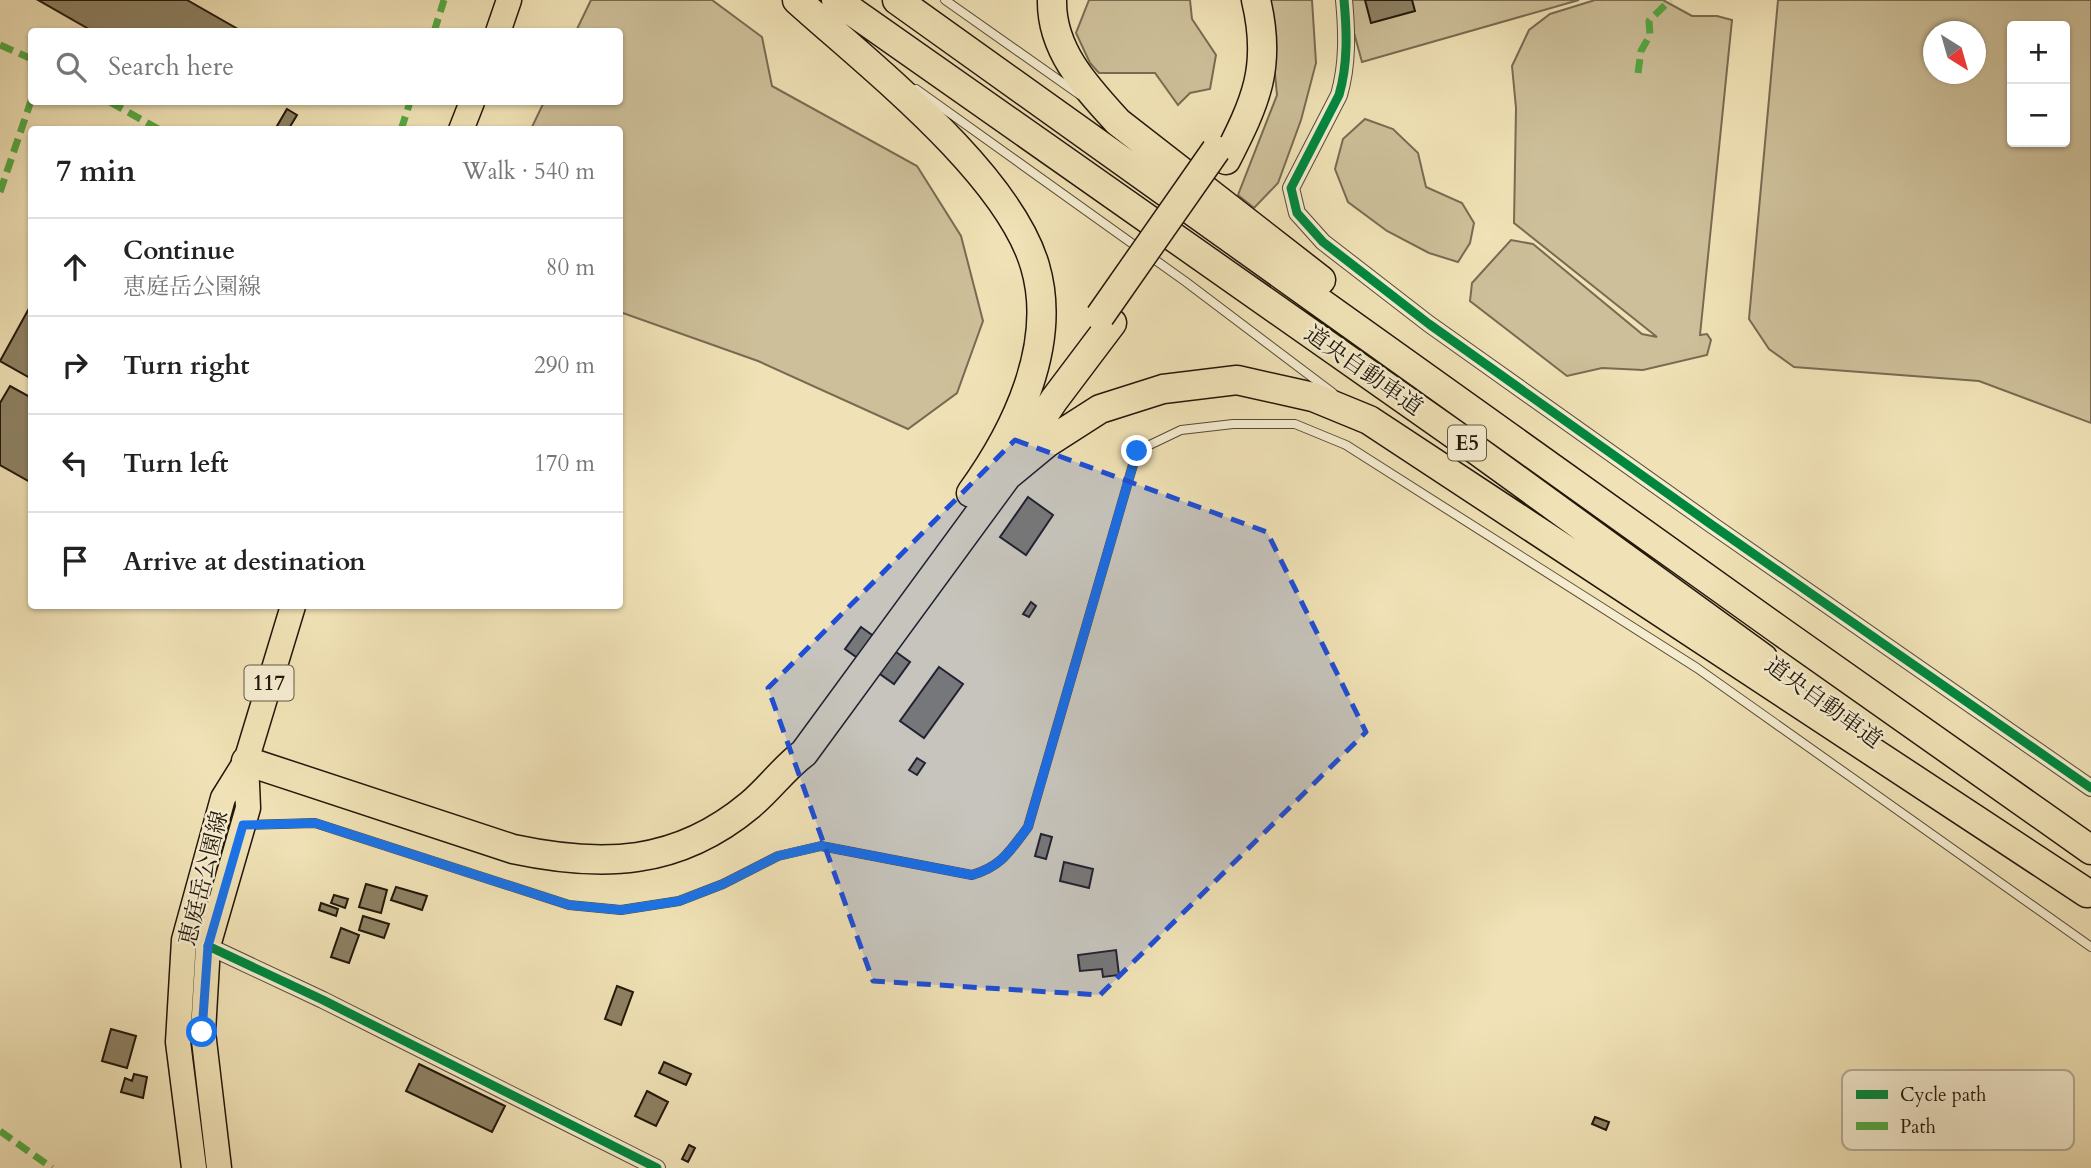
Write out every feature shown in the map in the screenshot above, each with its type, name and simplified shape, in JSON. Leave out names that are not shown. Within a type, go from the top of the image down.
[{"type":"highway","name":"道央自動車道","points":[[836,0],[1468,444],[2089,894]]},
{"type":"highway","name":"道央自動車道","points":[[897,0],[2091,850]]},
{"type":"highway","points":[[1052,0],[1058,37],[1068,60],[1118,122],[1780,630]]},
{"type":"highway","points":[[1221,155],[1246,75],[1248,45],[1246,20],[1240,0]]},
{"type":"highway","points":[[246,761],[513,849],[585,860],[625,859],[670,851],[708,834],[751,804],[786,766],[804,753],[1249,114],[1263,67],[1263,29],[1256,0]]},
{"type":"highway","points":[[804,6],[920,111],[981,175],[1022,233],[1035,266],[1041,298],[1041,335],[1030,378],[999,470]]},
{"type":"highway","points":[[999,470],[1100,409],[1163,388],[1237,380],[1313,397],[1369,420],[2089,894]]},
{"type":"main road","points":[[499,28],[509,0]]},
{"type":"main road","points":[[463,126],[471,105]]},
{"type":"main road","name":"恵庭岳公園線","points":[[194,1168],[178,1042],[184,940],[223,798],[246,761],[292,609]]},
{"type":"main road","name":"恵庭岳公園線","points":[[219,1168],[202,1032],[208,946],[248,808],[246,761]]},
{"type":"street","points":[[1343,0],[1347,35],[1339,95],[1292,188],[1297,213],[1323,243],[1452,340],[1712,525],[2091,788]]},
{"type":"street","points":[[208,946],[323,1000],[657,1168]]},
{"type":"lane","points":[[945,0],[1118,122]]},
{"type":"lane","points":[[804,6],[900,77]]},
{"type":"lane","points":[[911,85],[1186,282],[1369,420]]},
{"type":"lane","points":[[243,825],[315,823],[569,905],[621,910],[679,901],[723,884],[778,856],[821,846],[972,875],[992,870],[1009,853],[1028,827],[1137,451],[1181,430],[1233,424],[1295,424],[1346,445],[1698,668],[2091,947]]},
{"type":"highlighted area","points":[[1015,440],[1267,532],[1366,732],[1100,995],[873,981],[768,688]]},
{"type":"shaded area","points":[[591,0],[712,0],[762,37],[772,86],[917,166],[961,236],[983,321],[957,393],[908,429],[758,361],[623,313],[623,126],[532,126],[543,105],[623,105],[623,28],[577,28]]},
{"type":"shaded area","points":[[1089,0],[1190,0],[1192,19],[1216,55],[1210,89],[1190,93],[1178,105],[1155,73],[1099,73],[1090,63],[1076,33]]},
{"type":"shaded area","points":[[1268,0],[1312,0],[1316,63],[1301,120],[1278,183],[1254,208],[1238,195],[1277,95]]},
{"type":"shaded area","points":[[1345,0],[1579,0],[1362,62]]},
{"type":"shaded area","points":[[1595,0],[1663,0],[1692,16],[1717,16],[1732,20],[1700,335],[1707,334],[1711,340],[1707,355],[1643,370],[1602,368],[1567,376],[1470,301],[1472,283],[1511,240],[1533,244],[1642,334],[1657,337],[1514,223],[1516,108],[1512,66],[1529,30],[1550,14]]},
{"type":"shaded area","points":[[1778,0],[2091,0],[2091,423],[1979,381],[1794,367],[1769,349],[1749,319]]},
{"type":"shaded area","points":[[1365,119],[1393,129],[1418,153],[1426,187],[1462,203],[1474,223],[1470,243],[1458,262],[1429,253],[1387,231],[1348,202],[1335,169],[1343,139]]},
{"type":"building","points":[[38,0],[187,0],[236,28],[87,28]]},
{"type":"building","points":[[1365,0],[1412,0],[1415,11],[1371,23]]},
{"type":"building","points":[[287,109],[297,115],[290,126],[277,126]]},
{"type":"building","points":[[28,310],[28,377],[0,361]]},
{"type":"building","points":[[10,386],[28,396],[28,481],[0,465],[0,403]]},
{"type":"building","points":[[1028,497],[1053,515],[1026,555],[1000,537]]},
{"type":"building","points":[[1031,602],[1036,606],[1029,617],[1023,614]]},
{"type":"building","points":[[861,627],[910,662],[894,684],[845,649]]},
{"type":"building","points":[[939,667],[963,684],[924,738],[900,721]]},
{"type":"building","points":[[917,758],[925,763],[917,775],[909,770]]},
{"type":"building","points":[[1041,834],[1052,837],[1046,859],[1035,856]]},
{"type":"building","points":[[1064,862],[1093,869],[1089,888],[1060,881]]},
{"type":"building","points":[[366,884],[387,890],[381,913],[359,907]]},
{"type":"building","points":[[396,887],[427,896],[422,910],[391,900]]},
{"type":"building","points":[[334,895],[348,899],[345,908],[331,903]]},
{"type":"building","points":[[321,903],[338,909],[336,916],[319,910]]},
{"type":"building","points":[[363,916],[389,924],[384,938],[359,930]]},
{"type":"building","points":[[341,928],[359,935],[349,963],[331,957]]},
{"type":"building","points":[[1116,950],[1119,975],[1103,977],[1102,969],[1080,971],[1078,955]]},
{"type":"building","points":[[617,986],[633,992],[621,1025],[605,1019]]},
{"type":"building","points":[[111,1029],[136,1036],[127,1068],[102,1061]]},
{"type":"building","points":[[664,1062],[691,1074],[686,1085],[659,1073]]},
{"type":"building","points":[[419,1064],[505,1106],[492,1132],[406,1091]]},
{"type":"building","points":[[134,1074],[147,1077],[143,1098],[121,1092],[125,1078],[132,1081]]},
{"type":"building","points":[[647,1091],[668,1102],[656,1126],[635,1116]]},
{"type":"building","points":[[1595,1117],[1609,1122],[1606,1130],[1592,1124]]},
{"type":"building","points":[[689,1145],[695,1148],[688,1162],[682,1159]]},
{"type":"marked path","points":[[435,28],[444,0]]},
{"type":"marked path","points":[[1638,73],[1641,51],[1650,35],[1649,21],[1670,0]]},
{"type":"marked path","points":[[0,45],[28,57]]},
{"type":"marked path","points":[[0,192],[30,105]]},
{"type":"marked path","points":[[115,105],[153,126]]},
{"type":"marked path","points":[[402,126],[409,105]]},
{"type":"marked path","points":[[0,1131],[52,1168]]},
{"type":"cycle path","points":[[1344,0],[1346,48],[1339,95],[1291,188],[1297,213],[1323,242],[1429,324],[1712,525],[2091,788]]},
{"type":"cycle path","points":[[208,946],[323,1000],[657,1168]]},
{"type":"route","points":[[202,1032],[208,946],[243,825],[315,823],[569,905],[621,910],[679,901],[723,884],[778,856],[821,846],[972,875],[992,870],[1009,853],[1028,827],[1137,451]]}]
